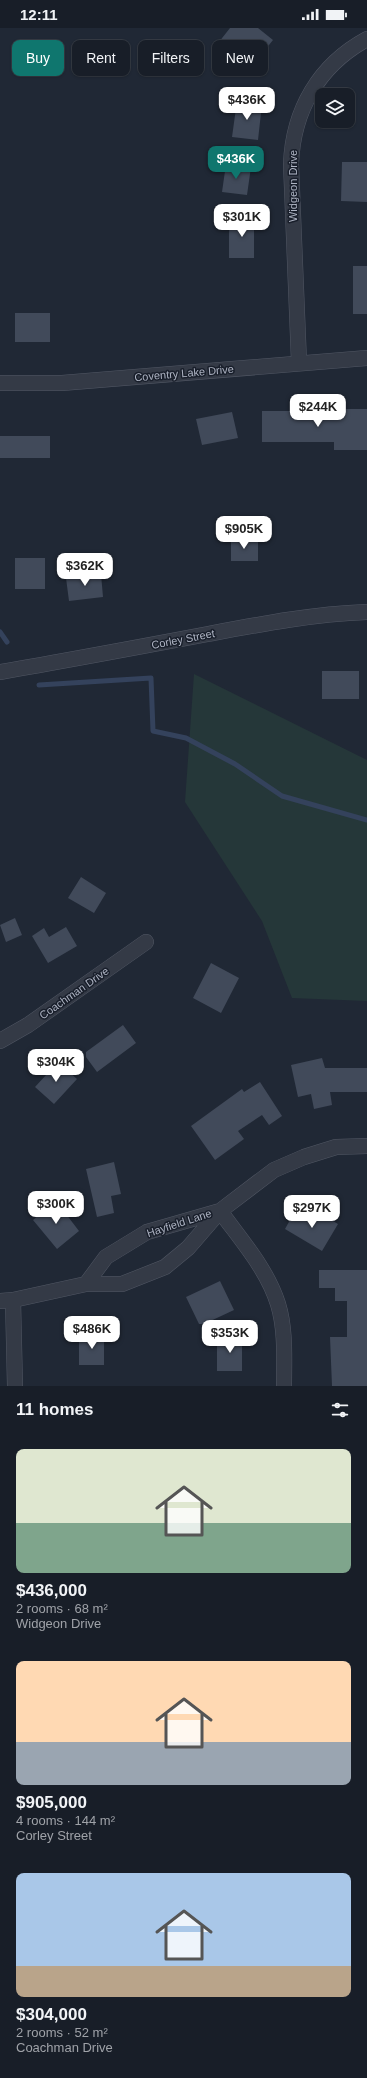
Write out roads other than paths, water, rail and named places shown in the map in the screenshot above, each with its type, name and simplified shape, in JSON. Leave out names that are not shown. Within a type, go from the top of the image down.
[{"type":"street","name":"Widgeon Drive","points":[[298,362],[291,164],[294,133],[305,104],[320,77],[342,55],[367,39]]},
{"type":"street","name":"Coventry Lake Drive","points":[[0,383],[62,383],[298,362],[367,358]]},
{"type":"street","name":"Corley Street","points":[[0,672],[87,658],[292,619],[339,613],[367,612]]},
{"type":"street","name":"Coachman Drive","points":[[0,1041],[28,1025],[146,942]]},
{"type":"street","name":"Hayfield Lane","points":[[6,1301],[86,1284],[122,1284],[165,1266],[188,1248],[220,1211],[274,1170],[304,1157],[336,1147],[367,1146]]},
{"type":"street","name":"Hayfield Lane","points":[[86,1284],[106,1257],[147,1232],[220,1211]]},
{"type":"street","points":[[220,1211],[262,1269],[278,1304],[284,1347],[284,1386]]},
{"type":"street","points":[[6,1301],[15,1386]]},
{"type":"waterway","points":[[0,632],[7,642]]},
{"type":"waterway","points":[[39,685],[151,678],[153,731],[186,738],[235,764],[282,796],[367,820]]}]
